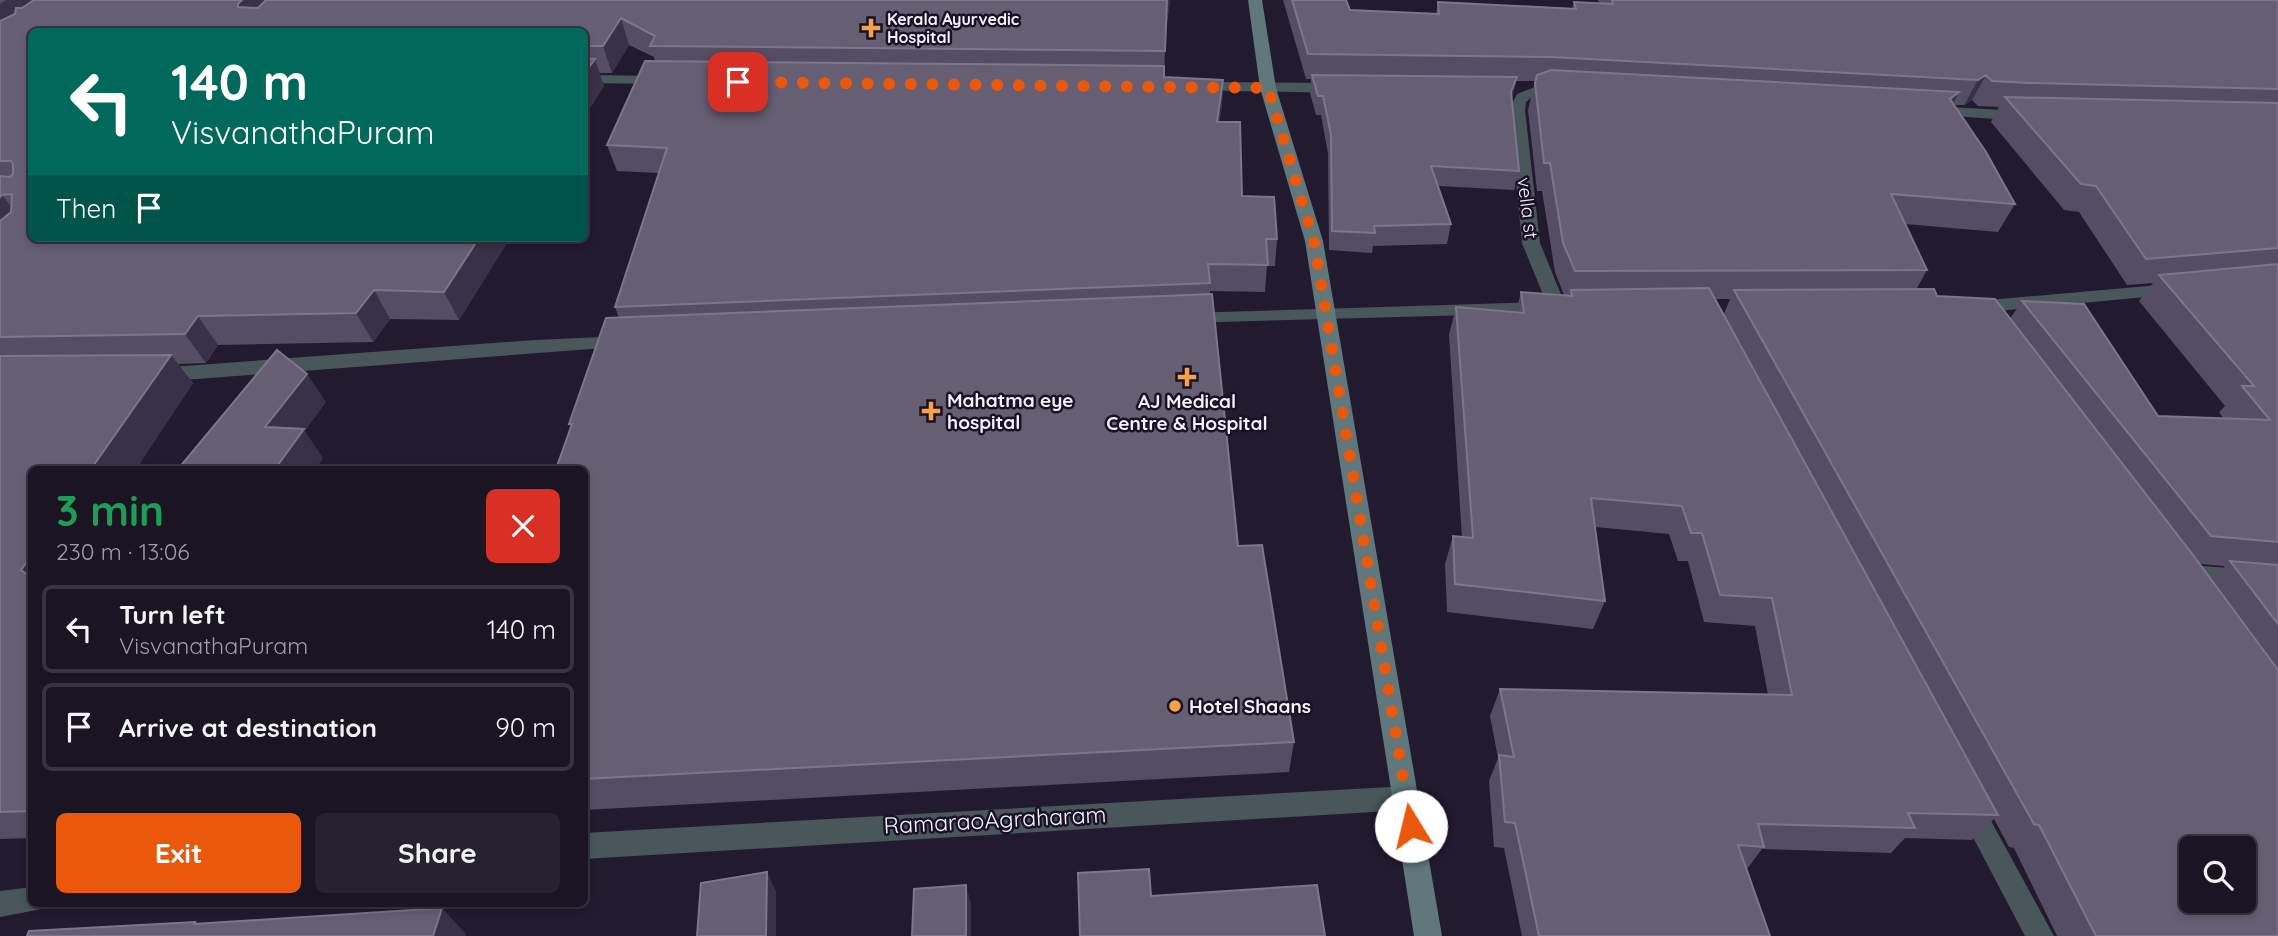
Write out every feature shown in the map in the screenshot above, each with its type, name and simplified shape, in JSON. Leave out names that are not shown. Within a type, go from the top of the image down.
[{"type":"main road","points":[[1255,0],[1268,88],[1314,241],[1428,936]]},
{"type":"street","points":[[588,79],[680,81]]},
{"type":"street","points":[[1185,87],[1350,88]]},
{"type":"street","points":[[1503,89],[1584,91]]},
{"type":"street","name":"vella st","points":[[1544,89],[1522,95],[1517,110],[1531,243],[1556,308]]},
{"type":"street","points":[[1920,111],[2042,116]]},
{"type":"street","points":[[1953,307],[2184,289]]},
{"type":"street","points":[[1977,307],[1994,329]]},
{"type":"street","points":[[1174,320],[1581,308]]},
{"type":"street","points":[[136,375],[177,375],[535,346],[646,341]]},
{"type":"street","points":[[2193,594],[2174,567],[2278,581]]},
{"type":"street","points":[[1955,779],[2039,936]]},
{"type":"street","name":"RamaraoAgraharam","points":[[588,846],[1407,798]]},
{"type":"street","points":[[0,904],[28,900]]},
{"type":"building","points":[[34,0],[242,0],[238,7],[258,8],[266,0],[1167,0],[1165,51],[650,46],[655,36],[621,18],[603,46],[588,46],[588,28],[28,28],[28,242],[476,242],[444,292],[374,290],[356,313],[198,316],[185,334],[0,337],[0,221],[11,212],[12,194],[0,197],[0,176],[10,177],[13,174],[13,164],[11,161],[0,161],[0,21],[15,14],[16,8],[22,8]]},
{"type":"building","points":[[1292,0],[1346,0],[1350,10],[1439,14],[1438,2],[1576,9],[1574,2],[1613,4],[1612,0],[2278,0],[2278,89],[2029,83],[1992,81],[1986,75],[1978,80],[1551,57],[1308,54]]},
{"type":"building","points":[[588,58],[595,59],[588,69]]},
{"type":"building","points":[[645,61],[1164,66],[1164,77],[1223,80],[1217,122],[1240,122],[1242,196],[1274,197],[1277,239],[1266,239],[1268,265],[1208,264],[1210,283],[615,307],[667,148],[607,145]]},
{"type":"building","points":[[1551,70],[1959,92],[1950,99],[1986,152],[2015,204],[1891,194],[1927,270],[1575,271],[1563,243],[1550,163],[1544,163],[1535,83],[1537,75]]},
{"type":"building","points":[[1312,75],[1517,77],[1511,92],[1519,171],[1431,166],[1451,224],[1374,226],[1375,233],[1332,231],[1331,135],[1323,96],[1318,96]]},
{"type":"building","points":[[2005,97],[2278,103],[2278,248],[2146,259],[2096,186],[2081,184]]},
{"type":"building","points":[[2278,264],[2278,542],[2211,536],[2022,301],[2084,304],[2158,416],[2270,420],[2242,386],[2254,386],[2159,275]]},
{"type":"building","points":[[1709,288],[1998,815],[1908,813],[1915,828],[1758,824],[1764,847],[1738,845],[1770,936],[1539,936],[1515,823],[1505,822],[1499,755],[1514,757],[1500,689],[1792,695],[1772,598],[1720,595],[1702,533],[1691,533],[1682,506],[1591,498],[1605,601],[1455,584],[1453,536],[1473,538],[1456,307],[1524,313],[1521,292],[1572,296],[1571,290]]},
{"type":"building","points":[[1934,289],[1937,296],[1995,299],[2193,555],[2278,670],[2278,936],[2096,936],[2039,825],[2034,824],[1734,290]]},
{"type":"building","points":[[1212,294],[1238,546],[1262,545],[1294,742],[588,779],[588,466],[557,466],[606,318]]},
{"type":"building","points":[[277,350],[307,374],[265,427],[304,429],[277,466],[180,466]]},
{"type":"building","points":[[171,355],[93,466],[28,466],[28,560],[21,570],[28,575],[28,811],[0,812],[0,356]]},
{"type":"building","points":[[2230,561],[2278,565],[2278,624]]},
{"type":"building","points":[[1149,869],[1151,896],[1317,885],[1325,936],[1080,936],[1078,873]]},
{"type":"building","points":[[767,872],[766,936],[697,936],[701,883]]},
{"type":"building","points":[[966,885],[966,936],[912,936],[914,889]]},
{"type":"building","points":[[442,908],[433,936],[27,936],[29,931],[195,922],[194,924]]},
{"type":"place","name":"Kerala Ayurvedic Hospital","points":[[871,28]]},
{"type":"place","name":"AJ Medical Centre & Hospital","points":[[1187,377]]},
{"type":"place","name":"Mahatma eye hospital","points":[[931,411]]},
{"type":"place","name":"Hotel Shaans","points":[[1175,706]]},
{"type":"route","points":[[738,82],[1268,88],[1314,241],[1411,826]]}]
